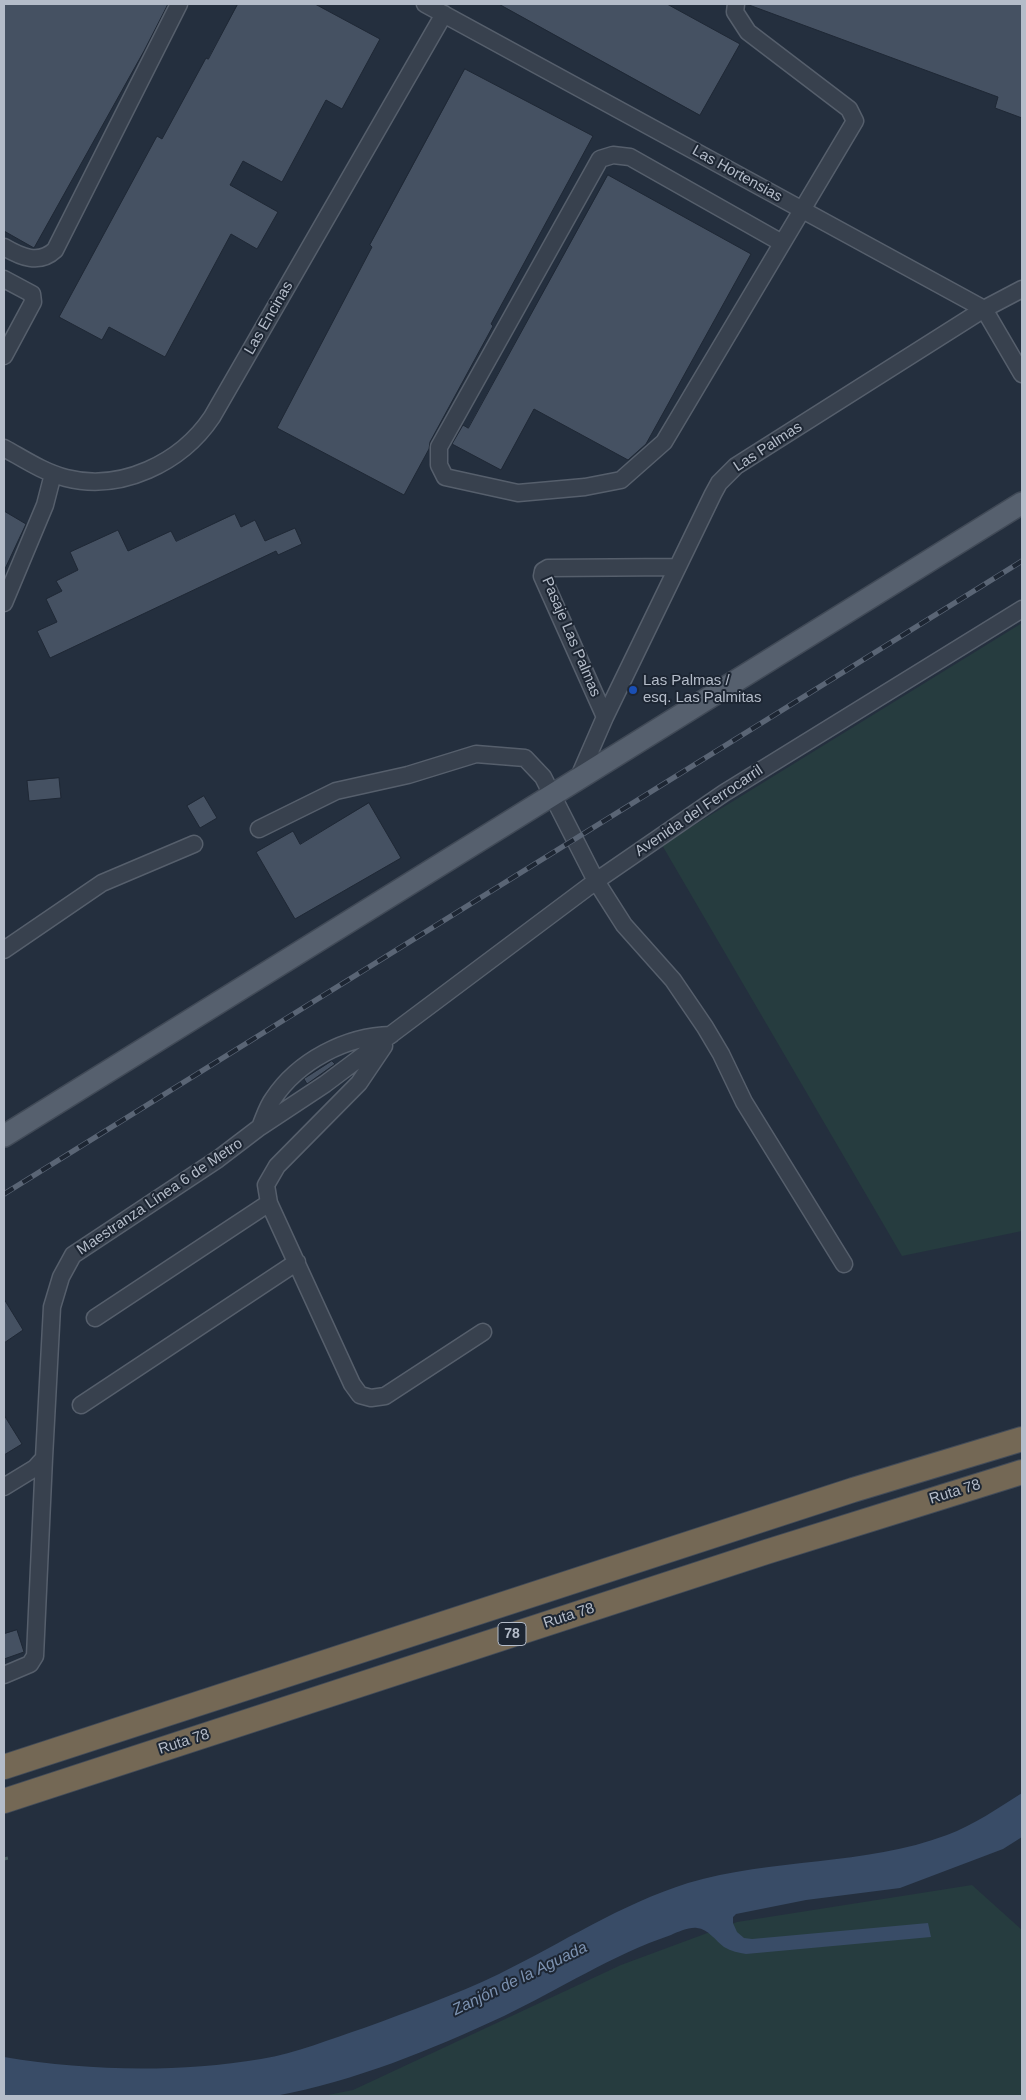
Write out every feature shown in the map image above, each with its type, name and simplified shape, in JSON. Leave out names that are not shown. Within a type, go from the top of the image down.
[{"type":"highway","name":"78","points":[[4,1767],[844,1492],[1022,1439]]},
{"type":"highway","name":"Ruta 78","points":[[4,1801],[775,1549],[1022,1472]]},
{"type":"main road","points":[[4,1136],[1022,503]]},
{"type":"street","points":[[4,247],[18,255],[39,260],[48,257],[55,250],[179,4]]},
{"type":"street","name":"Las Hortensias","points":[[425,4],[984,309]]},
{"type":"street","points":[[736,4],[735,12],[748,32],[849,109],[855,121],[664,442],[621,480],[585,487],[518,493],[445,477],[438,466],[439,447],[600,159],[612,155],[630,158],[782,243]]},
{"type":"street","name":"Las Encinas","points":[[4,448],[54,474],[86,481],[127,477],[162,464],[178,455],[204,428],[444,14]]},
{"type":"street","points":[[4,280],[32,294],[33,302],[4,356]]},
{"type":"street","name":"Las Palmas","points":[[578,779],[605,717],[719,484],[736,466],[984,309],[1022,289]]},
{"type":"street","points":[[984,309],[1022,374]]},
{"type":"street","points":[[4,603],[45,505],[54,474]]},
{"type":"street","name":"Pasaje Las Palmas","points":[[605,717],[542,576],[543,571],[548,568],[677,567]]},
{"type":"street","name":"Avenida del Ferrocarril","points":[[391,1035],[596,881],[724,793],[1022,609]]},
{"type":"street","points":[[259,829],[336,791],[408,775],[476,754],[525,758],[543,777],[596,881],[624,925],[673,980],[694,1010],[721,1054],[744,1102],[844,1264]]},
{"type":"street","points":[[4,950],[102,883],[194,844]]},
{"type":"street","points":[[260,1128],[272,1100],[297,1072],[328,1052],[347,1043],[374,1036],[391,1035]]},
{"type":"street","points":[[391,1035],[359,1083],[277,1166],[266,1184],[269,1203],[352,1384],[360,1395],[372,1398],[385,1396],[483,1332]]},
{"type":"street","name":"Maestranza Línea 6 de Metro","points":[[4,1675],[30,1664],[35,1656],[52,1307],[66,1265],[83,1247],[218,1159],[391,1035]]},
{"type":"street","points":[[95,1318],[269,1203]]},
{"type":"street","points":[[81,1406],[297,1262]]},
{"type":"street","points":[[4,1487],[35,1468],[44,1458]]},
{"type":"green space","points":[[1022,623],[1022,1231],[902,1256],[662,845]]},
{"type":"green space","points":[[972,1885],[1022,1930],[1022,2096],[323,2096],[353,2090],[621,1965],[737,1922]]},
{"type":"water","name":"Zanjón de la Aguada","points":[[1022,1793],[1022,1837],[1003,1849],[900,1888],[806,1900],[736,1914],[733,1917],[733,1923],[737,1932],[744,1938],[752,1939],[928,1923],[931,1937],[746,1954],[724,1947],[701,1929],[691,1928],[628,1952],[525,2006],[449,2041],[363,2073],[305,2090],[275,2096],[4,2095],[4,2057],[68,2065],[164,2068],[229,2064],[261,2059],[300,2049],[364,2028],[466,1989],[499,1974],[615,1913],[688,1883],[752,1869],[851,1857],[916,1845],[967,1826]]},
{"type":"building","points":[[4,4],[168,4],[144,51],[34,248],[4,231]]},
{"type":"building","points":[[238,4],[315,4],[380,39],[342,109],[326,100],[282,182],[243,161],[230,185],[278,212],[257,249],[231,234],[165,357],[109,327],[102,340],[59,317],[157,136],[162,139]]},
{"type":"building","points":[[499,4],[667,4],[740,44],[700,115]]},
{"type":"building","points":[[750,4],[1022,4],[1022,118],[995,108],[998,97]]},
{"type":"building","points":[[465,69],[593,136],[491,324],[493,326],[430,442],[429,449],[404,495],[277,428],[372,247],[370,245]]},
{"type":"building","points":[[608,175],[751,254],[646,444],[628,460],[534,409],[501,470],[452,444],[463,425],[468,428]]},
{"type":"building","points":[[4,511],[26,524],[4,571]]},
{"type":"building","points":[[235,514],[241,527],[255,520],[265,541],[295,528],[302,544],[278,555],[276,551],[50,658],[37,631],[57,622],[46,599],[62,591],[56,581],[78,570],[70,552],[118,530],[128,551],[171,531],[176,541]]},
{"type":"building","points":[[59,778],[61,798],[29,801],[27,781]]},
{"type":"building","points":[[204,796],[217,818],[200,828],[187,806]]},
{"type":"building","points":[[369,803],[401,858],[295,919],[256,852],[293,831],[300,844]]},
{"type":"building","points":[[332,1061],[335,1064],[307,1084],[304,1079]]},
{"type":"building","points":[[4,1299],[23,1330],[4,1343]]},
{"type":"building","points":[[4,1415],[22,1444],[4,1455]]},
{"type":"building","points":[[17,1630],[24,1652],[4,1659],[4,1634]]},
{"type":"railway","points":[[4,1194],[1022,561]]},
{"type":"place","name":"Las Palmas / esq. Las Palmitas","points":[[633,690]]}]
